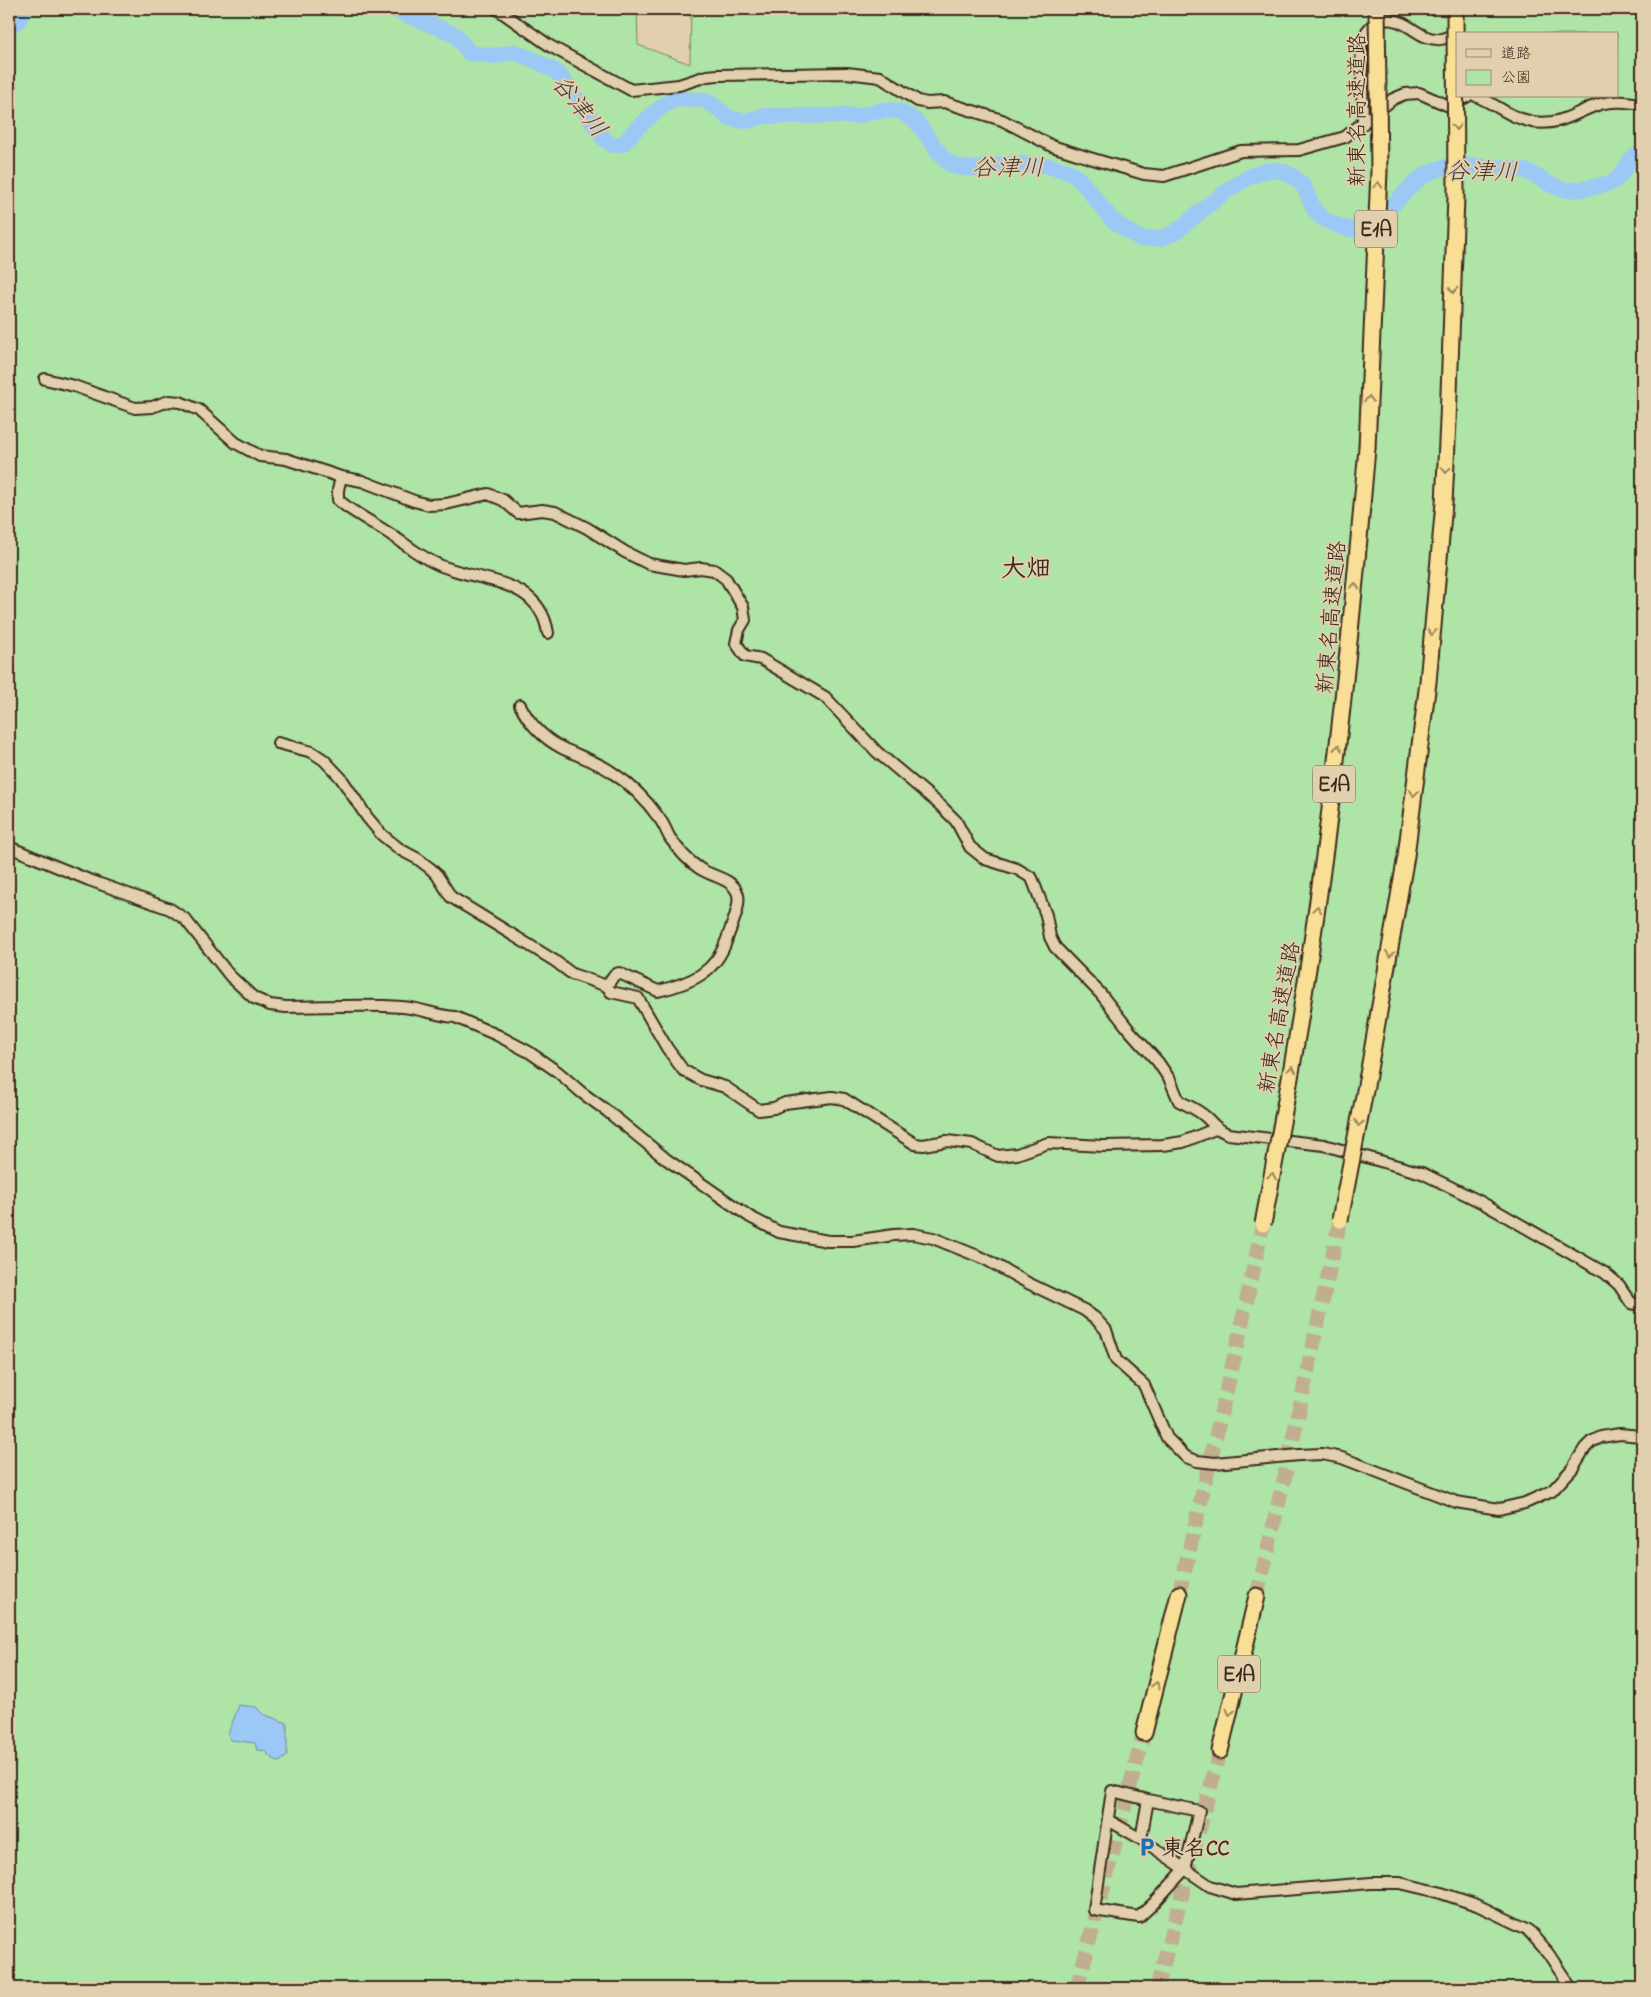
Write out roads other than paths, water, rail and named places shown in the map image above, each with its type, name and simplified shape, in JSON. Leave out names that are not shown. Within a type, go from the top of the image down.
[{"type":"highway","name":"新東名高速道路","points":[[1263,1224],[1300,1027],[1342,720],[1367,448],[1379,170],[1377,9]]},
{"type":"highway","points":[[1340,1220],[1368,1075],[1406,856],[1427,691],[1444,503],[1448,421],[1456,197],[1454,9]]},
{"type":"highway","points":[[1144,1732],[1179,1594]]},
{"type":"highway","name":"E1A","points":[[1220,1751],[1257,1596]]},
{"type":"street","points":[[497,9],[550,46],[631,90],[679,85],[707,76],[718,75],[864,74],[880,77],[918,101],[927,104],[944,102],[960,106],[1002,120],[1052,146],[1144,174],[1164,176],[1241,151],[1299,150],[1345,137],[1392,99],[1405,94],[1419,93],[1449,106],[1464,98]]},
{"type":"street","points":[[1363,124],[1361,43],[1365,32],[1371,24],[1383,20],[1398,21],[1422,36],[1437,40],[1452,36],[1456,27],[1454,9]]},
{"type":"street","points":[[1479,98],[1501,111],[1533,122],[1567,120],[1599,104],[1616,101],[1642,104]]},
{"type":"street","points":[[45,379],[74,386],[135,408],[152,407],[169,401],[180,402],[199,410],[236,444],[260,456],[286,459],[341,477],[362,481],[414,501],[429,505],[446,504],[488,494],[503,500],[518,513],[542,510],[555,512],[649,564],[684,570],[700,568],[714,570],[726,578],[743,607],[745,620],[739,630],[736,643],[745,656],[761,659],[825,698],[877,752],[940,805],[956,821],[970,846],[985,859],[1017,869],[1032,878],[1046,915],[1050,937],[1055,947],[1100,993],[1158,1062],[1170,1080],[1179,1101],[1195,1109],[1207,1118],[1215,1128],[1228,1134],[1324,1145],[1422,1173],[1481,1202],[1605,1273],[1619,1285],[1631,1303],[1642,1305]]},
{"type":"street","points":[[341,477],[338,500],[347,507],[418,554],[437,564],[502,582],[522,593],[534,602],[543,614],[548,633]]},
{"type":"street","points":[[520,705],[528,721],[561,748],[587,758],[619,778],[650,806],[682,853],[699,869],[729,883],[739,896],[736,912],[724,947],[717,962],[705,972],[688,983],[658,991],[619,973],[614,975],[607,986]]},
{"type":"street","points":[[278,743],[312,752],[324,760],[341,778],[367,817],[382,835],[431,869],[451,896],[555,961],[572,974],[607,986],[611,992],[638,998],[667,1048],[683,1070],[701,1080],[725,1087],[759,1110],[774,1108],[785,1103],[832,1097],[844,1099],[915,1144],[923,1145],[947,1141],[972,1144],[998,1156],[1017,1154],[1048,1143],[1082,1143],[1103,1146],[1183,1142],[1215,1128]]},
{"type":"street","points":[[9,847],[90,880],[170,908],[185,919],[230,976],[254,998],[270,1005],[286,1007],[401,1006],[455,1017],[497,1035],[529,1052],[558,1072],[666,1159],[750,1217],[779,1232],[828,1241],[853,1241],[903,1235],[933,1238],[985,1259],[1028,1283],[1084,1310],[1106,1330],[1116,1360],[1144,1385],[1167,1438],[1186,1457],[1197,1461],[1215,1463],[1322,1454],[1342,1458],[1456,1502],[1499,1509],[1525,1502],[1552,1491],[1572,1469],[1585,1448],[1601,1437],[1620,1434],[1640,1436],[1642,1438]]},
{"type":"street","points":[[1112,1791],[1148,1800],[1199,1811],[1185,1869],[1139,1917],[1094,1910],[1112,1791]]},
{"type":"street","points":[[1141,1839],[1148,1800]]},
{"type":"street","points":[[1108,1820],[1141,1839],[1210,1886],[1236,1894],[1371,1883],[1400,1883],[1438,1892],[1477,1905],[1527,1929],[1548,1953],[1571,1988]]},
{"type":"water","points":[[239,1705],[256,1707],[263,1714],[287,1723],[287,1756],[279,1762],[269,1756],[266,1751],[257,1750],[255,1743],[230,1740],[228,1734]]},
{"type":"waterway","name":"谷津川","points":[[9,27],[19,20],[23,9]]},
{"type":"waterway","name":"谷津川","points":[[393,9],[456,35],[469,53],[495,56],[514,52],[555,71],[562,78],[604,139],[613,145],[623,144],[639,126],[664,105],[676,99],[703,100],[713,105],[729,118],[746,121],[763,116],[856,116],[884,110],[899,111],[915,120],[944,159],[956,167],[976,169],[1003,164],[1045,165],[1070,172],[1082,182],[1112,220],[1141,239],[1161,238],[1174,233],[1230,189],[1242,181],[1265,171],[1277,170],[1294,177],[1303,186],[1312,206],[1320,216],[1347,229],[1356,229],[1368,225],[1379,218],[1426,174],[1445,167],[1497,167],[1521,170],[1533,174],[1556,187],[1570,190],[1611,183],[1618,178],[1630,161],[1642,152]]},
{"type":"tunnel","points":[[1257,1596],[1340,1220]]},
{"type":"tunnel","points":[[1179,1594],[1238,1341],[1263,1224]]},
{"type":"tunnel","points":[[1077,1988],[1144,1733]]},
{"type":"tunnel","points":[[1157,1988],[1220,1751]]},
{"type":"place","name":"東名CC","points":[[1147,1847]]},
{"type":"district","name":"大畑","points":[[1026,567]]}]
